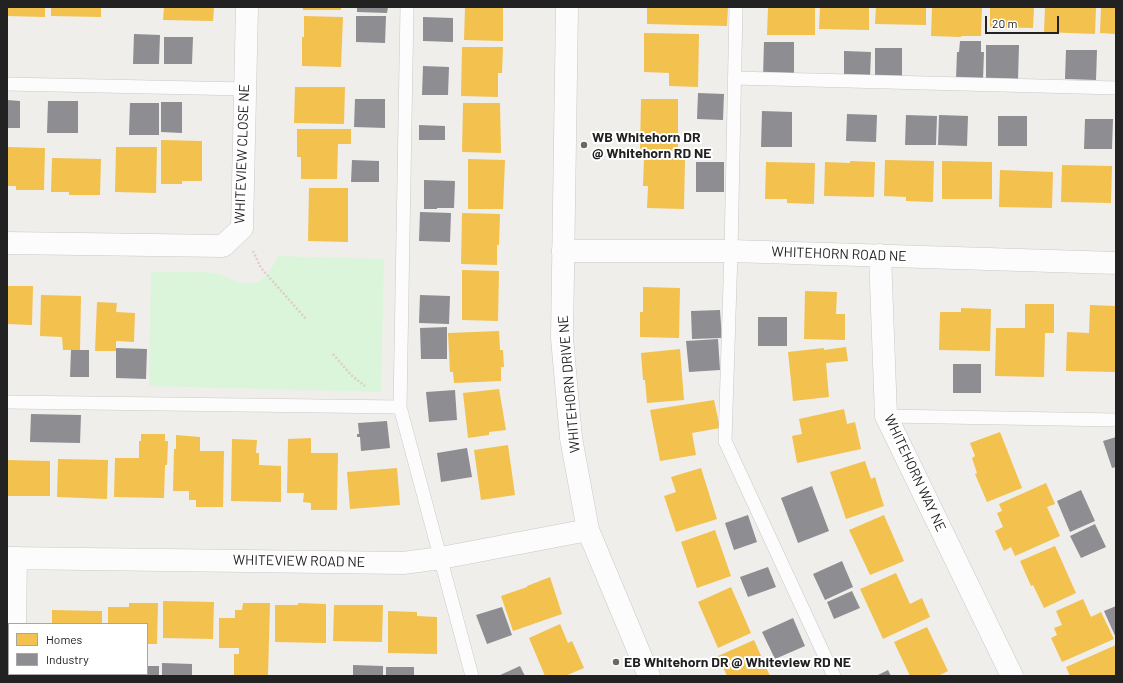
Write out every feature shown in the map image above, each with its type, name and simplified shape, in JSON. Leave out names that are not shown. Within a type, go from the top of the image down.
[{"type":"street","name":"WHITEVIEW CLOSE NE","points":[[7,243],[223,246],[242,228],[247,7]]},
{"type":"street","name":"WHITEHORN DRIVE NE","points":[[567,7],[562,338],[571,438],[588,530],[649,676]]},
{"type":"street","name":"WHITEHORN ROAD NE","points":[[563,251],[731,251],[1116,263]]},
{"type":"street","name":"WHITEHORN WAY NE","points":[[880,255],[886,416],[1012,676]]},
{"type":"street","name":"WHITEVIEW ROAD NE","points":[[11,558],[403,562],[441,558],[588,530]]},
{"type":"street","points":[[11,558],[15,623]]},
{"type":"lane","points":[[407,7],[400,407],[472,676]]},
{"type":"lane","points":[[736,7],[725,441],[834,676]]},
{"type":"lane","points":[[734,78],[1116,88]]},
{"type":"lane","points":[[7,84],[245,88]]},
{"type":"lane","points":[[7,402],[371,408],[400,407]]},
{"type":"lane","points":[[886,416],[1116,420]]},
{"type":"path","points":[[242,228],[261,268],[306,319]]},
{"type":"path","points":[[333,354],[351,375],[372,391],[371,408]]},
{"type":"green space","points":[[278,256],[384,259],[381,392],[149,386],[151,272],[213,273],[249,284],[258,282],[266,276]]},
{"type":"building: Homes","points":[[7,7],[45,7],[45,17],[7,16]]},
{"type":"building: Homes","points":[[51,7],[101,7],[101,17],[51,16]]},
{"type":"building: Homes","points":[[164,7],[214,7],[213,21],[163,20]]},
{"type":"building: Homes","points":[[303,7],[341,7],[341,10],[303,10]]},
{"type":"building: Homes","points":[[465,7],[503,7],[503,41],[464,40]]},
{"type":"building: Homes","points":[[647,7],[728,7],[727,26],[647,24]]},
{"type":"building: Homes","points":[[768,7],[815,7],[815,35],[767,35]]},
{"type":"building: Homes","points":[[820,7],[869,7],[869,30],[819,29]]},
{"type":"building: Homes","points":[[876,7],[926,7],[926,25],[875,24]]},
{"type":"building: Homes","points":[[932,7],[982,7],[981,36],[931,36]]},
{"type":"building: Homes","points":[[990,7],[1034,7],[1033,28],[990,27]]},
{"type":"building: Homes","points":[[1045,7],[1096,7],[1095,34],[1044,32]]},
{"type":"building: Homes","points":[[1101,7],[1116,7],[1116,34],[1100,33]]},
{"type":"building: Homes","points":[[304,16],[343,17],[341,67],[302,66]]},
{"type":"building: Homes","points":[[644,33],[699,34],[698,87],[669,86],[669,73],[644,72]]},
{"type":"building: Homes","points":[[462,47],[503,47],[502,73],[498,73],[498,97],[461,96]]},
{"type":"building: Homes","points":[[295,87],[345,87],[344,124],[294,123]]},
{"type":"building: Homes","points":[[641,99],[678,99],[678,151],[671,151],[671,157],[657,156],[657,151],[640,151]]},
{"type":"building: Homes","points":[[463,103],[500,103],[501,153],[462,152]]},
{"type":"building: Homes","points":[[297,129],[351,129],[351,144],[338,144],[337,179],[301,179],[301,157],[297,157]]},
{"type":"building: Homes","points":[[161,140],[202,141],[202,181],[182,181],[182,184],[161,184]]},
{"type":"building: Homes","points":[[7,147],[45,148],[44,190],[16,190],[16,186],[7,186]]},
{"type":"building: Homes","points":[[116,147],[157,147],[156,193],[115,192]]},
{"type":"building: Homes","points":[[52,158],[101,159],[100,195],[69,195],[69,192],[51,192]]},
{"type":"building: Homes","points":[[644,158],[685,159],[684,209],[647,208],[648,186],[643,186]]},
{"type":"building: Homes","points":[[468,159],[505,160],[503,209],[468,209]]},
{"type":"building: Homes","points":[[885,160],[934,161],[933,202],[906,201],[906,197],[884,196]]},
{"type":"building: Homes","points":[[850,161],[875,162],[874,197],[824,196],[825,162],[850,163]]},
{"type":"building: Homes","points":[[942,161],[992,162],[992,199],[942,199]]},
{"type":"building: Homes","points":[[766,162],[815,163],[814,204],[787,203],[787,199],[765,199]]},
{"type":"building: Homes","points":[[1062,165],[1112,166],[1111,203],[1061,202]]},
{"type":"building: Homes","points":[[1000,170],[1053,172],[1052,208],[999,207]]},
{"type":"building: Homes","points":[[309,188],[348,188],[348,242],[308,241]]},
{"type":"building: Homes","points":[[462,213],[500,214],[497,265],[461,264]]},
{"type":"building: Homes","points":[[462,270],[499,271],[498,321],[462,320]]},
{"type":"building: Homes","points":[[7,286],[33,286],[32,325],[7,324]]},
{"type":"building: Homes","points":[[643,287],[680,288],[679,338],[640,337],[640,312],[643,312]]},
{"type":"building: Homes","points":[[805,291],[837,292],[836,314],[845,314],[845,340],[804,339]]},
{"type":"building: Homes","points":[[41,295],[81,296],[80,350],[63,350],[62,337],[40,336]]},
{"type":"building: Homes","points":[[97,302],[117,303],[116,312],[135,313],[134,342],[116,341],[116,351],[95,351]]},
{"type":"building: Homes","points":[[1025,304],[1054,304],[1054,333],[1045,333],[1044,377],[995,376],[996,328],[1025,328]]},
{"type":"building: Homes","points":[[1090,305],[1116,306],[1116,372],[1066,371],[1067,332],[1089,333]]},
{"type":"building: Homes","points":[[961,308],[991,309],[990,351],[939,350],[940,312],[961,312]]},
{"type":"building: Homes","points":[[499,331],[500,350],[503,350],[504,367],[501,367],[501,381],[454,383],[453,372],[450,372],[448,333]]},
{"type":"building: Homes","points":[[846,347],[848,361],[826,363],[829,397],[793,401],[788,352]]},
{"type":"building: Homes","points":[[680,349],[684,400],[647,403],[645,380],[643,380],[641,353]]},
{"type":"building: Homes","points":[[499,389],[506,430],[489,432],[489,435],[468,438],[463,393]]},
{"type":"building: Homes","points":[[714,400],[720,428],[692,433],[696,455],[660,461],[650,410]]},
{"type":"building: Homes","points":[[844,409],[847,424],[855,422],[861,449],[797,463],[792,436],[802,434],[799,419]]},
{"type":"building: Homes","points":[[1000,432],[1022,488],[987,502],[975,474],[977,473],[972,458],[975,456],[970,443]]},
{"type":"building: Homes","points":[[141,434],[165,434],[165,441],[168,441],[167,465],[165,465],[164,498],[114,497],[115,458],[139,458],[139,441],[141,441]]},
{"type":"building: Homes","points":[[176,435],[200,437],[200,451],[224,451],[223,507],[196,507],[196,500],[189,500],[189,491],[173,491],[174,449],[176,449]]},
{"type":"building: Homes","points":[[311,438],[311,453],[338,453],[337,510],[311,510],[311,503],[303,502],[304,493],[287,493],[288,439]]},
{"type":"building: Homes","points":[[232,439],[257,440],[256,453],[259,453],[259,465],[281,466],[281,502],[231,501]]},
{"type":"building: Homes","points":[[508,445],[515,495],[481,500],[474,450]]},
{"type":"building: Homes","points":[[58,459],[108,460],[107,499],[57,497]]},
{"type":"building: Homes","points":[[7,460],[50,461],[50,496],[7,496]]},
{"type":"building: Homes","points":[[865,461],[871,479],[875,477],[884,506],[846,519],[830,472]]},
{"type":"building: Homes","points":[[397,468],[400,505],[350,509],[347,472]]},
{"type":"building: Homes","points":[[701,468],[717,519],[676,532],[664,496],[676,492],[671,477]]},
{"type":"building: Homes","points":[[1046,483],[1055,504],[1047,507],[1060,536],[1015,556],[1011,547],[1004,551],[995,531],[1003,527],[997,513],[1002,511],[999,504]]},
{"type":"building: Homes","points":[[884,515],[904,561],[870,575],[849,530]]},
{"type":"building: Homes","points":[[715,530],[731,576],[697,588],[681,542]]},
{"type":"building: Homes","points":[[1055,546],[1076,593],[1044,608],[1033,585],[1031,586],[1020,561]]},
{"type":"building: Homes","points":[[896,573],[910,604],[922,598],[930,617],[883,639],[860,589]]},
{"type":"building: Homes","points":[[550,577],[562,614],[513,631],[501,596]]},
{"type":"building: Homes","points":[[731,587],[751,633],[718,648],[698,602]]},
{"type":"building: Homes","points":[[1083,599],[1091,617],[1101,612],[1114,639],[1062,662],[1051,638],[1057,635],[1054,628],[1062,625],[1056,611]]},
{"type":"building: Homes","points":[[163,601],[214,602],[213,639],[163,638]]},
{"type":"building: Homes","points":[[129,603],[158,603],[157,644],[148,644],[148,623],[108,623],[108,607],[129,607]]},
{"type":"building: Homes","points":[[243,603],[270,603],[268,676],[234,676],[234,654],[239,654],[239,648],[219,648],[219,618],[235,618],[235,610],[242,610]]},
{"type":"building: Homes","points":[[298,603],[326,604],[326,643],[275,642],[275,605],[298,605]]},
{"type":"building: Homes","points":[[334,605],[383,605],[382,642],[333,641]]},
{"type":"building: Homes","points":[[52,610],[102,611],[102,623],[52,623]]},
{"type":"building: Homes","points":[[388,611],[417,612],[417,616],[437,617],[437,654],[388,653]]},
{"type":"building: Homes","points":[[560,624],[568,643],[572,641],[584,668],[565,676],[545,676],[529,638]]},
{"type":"building: Homes","points":[[927,627],[948,671],[938,676],[910,676],[894,642]]},
{"type":"building: Homes","points":[[754,640],[770,676],[727,676],[718,656]]},
{"type":"building: Homes","points":[[1116,645],[1116,676],[1070,676],[1066,667]]},
{"type":"building: Industry","points":[[357,7],[388,7],[387,13],[357,12]]},
{"type":"building: Industry","points":[[356,16],[386,16],[385,43],[356,42]]},
{"type":"building: Industry","points":[[423,17],[453,18],[453,42],[423,41]]},
{"type":"building: Industry","points":[[134,34],[160,35],[159,64],[133,64]]},
{"type":"building: Industry","points":[[164,37],[193,37],[192,64],[164,64]]},
{"type":"building: Industry","points":[[960,41],[981,41],[981,52],[984,52],[983,80],[956,79],[957,52],[959,52]]},
{"type":"building: Industry","points":[[764,42],[794,42],[794,78],[763,77]]},
{"type":"building: Industry","points":[[986,45],[1019,45],[1018,79],[986,79]]},
{"type":"building: Industry","points":[[875,48],[902,48],[902,78],[875,78]]},
{"type":"building: Industry","points":[[1066,50],[1097,50],[1096,80],[1065,79]]},
{"type":"building: Industry","points":[[844,51],[871,52],[870,77],[844,77]]},
{"type":"building: Industry","points":[[423,66],[449,67],[448,95],[422,95]]},
{"type":"building: Industry","points":[[698,93],[724,94],[723,120],[697,119]]},
{"type":"building: Industry","points":[[355,99],[385,99],[385,128],[354,127]]},
{"type":"building: Industry","points":[[7,100],[20,101],[20,128],[7,128]]},
{"type":"building: Industry","points":[[48,101],[78,101],[78,133],[47,133]]},
{"type":"building: Industry","points":[[161,102],[182,102],[182,133],[161,132]]},
{"type":"building: Industry","points":[[130,103],[159,103],[159,135],[129,135]]},
{"type":"building: Industry","points":[[762,111],[792,112],[792,147],[761,147]]},
{"type":"building: Industry","points":[[847,114],[877,115],[876,142],[846,141]]},
{"type":"building: Industry","points":[[906,115],[937,116],[936,145],[905,145]]},
{"type":"building: Industry","points":[[939,115],[968,116],[967,146],[938,145]]},
{"type":"building: Industry","points":[[998,116],[1027,116],[1027,146],[998,146]]},
{"type":"building: Industry","points":[[1085,119],[1113,119],[1112,149],[1084,149]]},
{"type":"building: Industry","points":[[419,125],[445,126],[445,140],[419,140]]},
{"type":"building: Industry","points":[[352,160],[379,161],[379,182],[351,182]]},
{"type":"building: Industry","points":[[696,162],[724,162],[724,192],[696,192]]},
{"type":"building: Industry","points":[[424,180],[455,181],[454,208],[424,209]]},
{"type":"building: Industry","points":[[420,212],[451,213],[450,242],[419,241]]},
{"type":"building: Industry","points":[[420,295],[450,296],[449,324],[419,323]]},
{"type":"building: Industry","points":[[720,310],[722,338],[692,339],[691,311]]},
{"type":"building: Industry","points":[[758,317],[787,317],[787,346],[758,346]]},
{"type":"building: Industry","points":[[447,327],[447,359],[421,359],[420,328]]},
{"type":"building: Industry","points":[[718,339],[720,370],[689,372],[686,341]]},
{"type":"building: Industry","points":[[116,348],[147,349],[146,379],[116,378]]},
{"type":"building: Industry","points":[[71,350],[89,350],[89,377],[70,377]]},
{"type":"building: Industry","points":[[953,364],[981,364],[981,393],[953,393]]},
{"type":"building: Industry","points":[[455,390],[457,420],[429,422],[426,392]]},
{"type":"building: Industry","points":[[31,414],[81,415],[80,443],[30,442]]},
{"type":"building: Industry","points":[[387,421],[390,448],[361,451],[360,437],[357,437],[357,434],[359,434],[358,423]]},
{"type":"building: Industry","points":[[1116,437],[1116,467],[1112,468],[1103,441]]},
{"type":"building: Industry","points":[[467,448],[472,477],[441,482],[437,453]]},
{"type":"building: Industry","points":[[812,486],[829,531],[798,543],[781,498]]},
{"type":"building: Industry","points":[[1081,490],[1095,521],[1070,532],[1057,501]]},
{"type":"building: Industry","points":[[748,515],[757,542],[734,550],[725,523]]},
{"type":"building: Industry","points":[[1095,524],[1106,547],[1081,558],[1070,536]]},
{"type":"building: Industry","points":[[842,561],[853,587],[825,600],[813,574]]},
{"type":"building: Industry","points":[[768,567],[776,587],[748,597],[740,577]]},
{"type":"building: Industry","points":[[852,591],[860,608],[834,619],[827,602]]},
{"type":"building: Industry","points":[[1116,606],[1116,638],[1104,611]]},
{"type":"building: Industry","points":[[502,607],[512,635],[487,644],[476,615]]},
{"type":"building: Industry","points":[[793,618],[805,646],[775,659],[762,632]]},
{"type":"building: Industry","points":[[162,663],[192,664],[192,676],[162,676]]},
{"type":"building: Industry","points":[[353,665],[383,666],[383,676],[353,676]]},
{"type":"building: Industry","points":[[148,666],[159,666],[159,676],[131,676],[148,675]]},
{"type":"building: Industry","points":[[520,666],[525,676],[498,676]]},
{"type":"building: Industry","points":[[386,667],[414,667],[414,676],[386,676]]},
{"type":"building: Industry","points":[[888,670],[891,676],[876,676]]},
{"type":"building: Industry","points":[[47,675],[78,675],[78,676]]},
{"type":"place","name":"WB Whitehorn DR @ Whitehorn RD NE","points":[[584,145]]},
{"type":"place","name":"EB Whitehorn DR @ Whiteview RD NE","points":[[616,662]]}]
